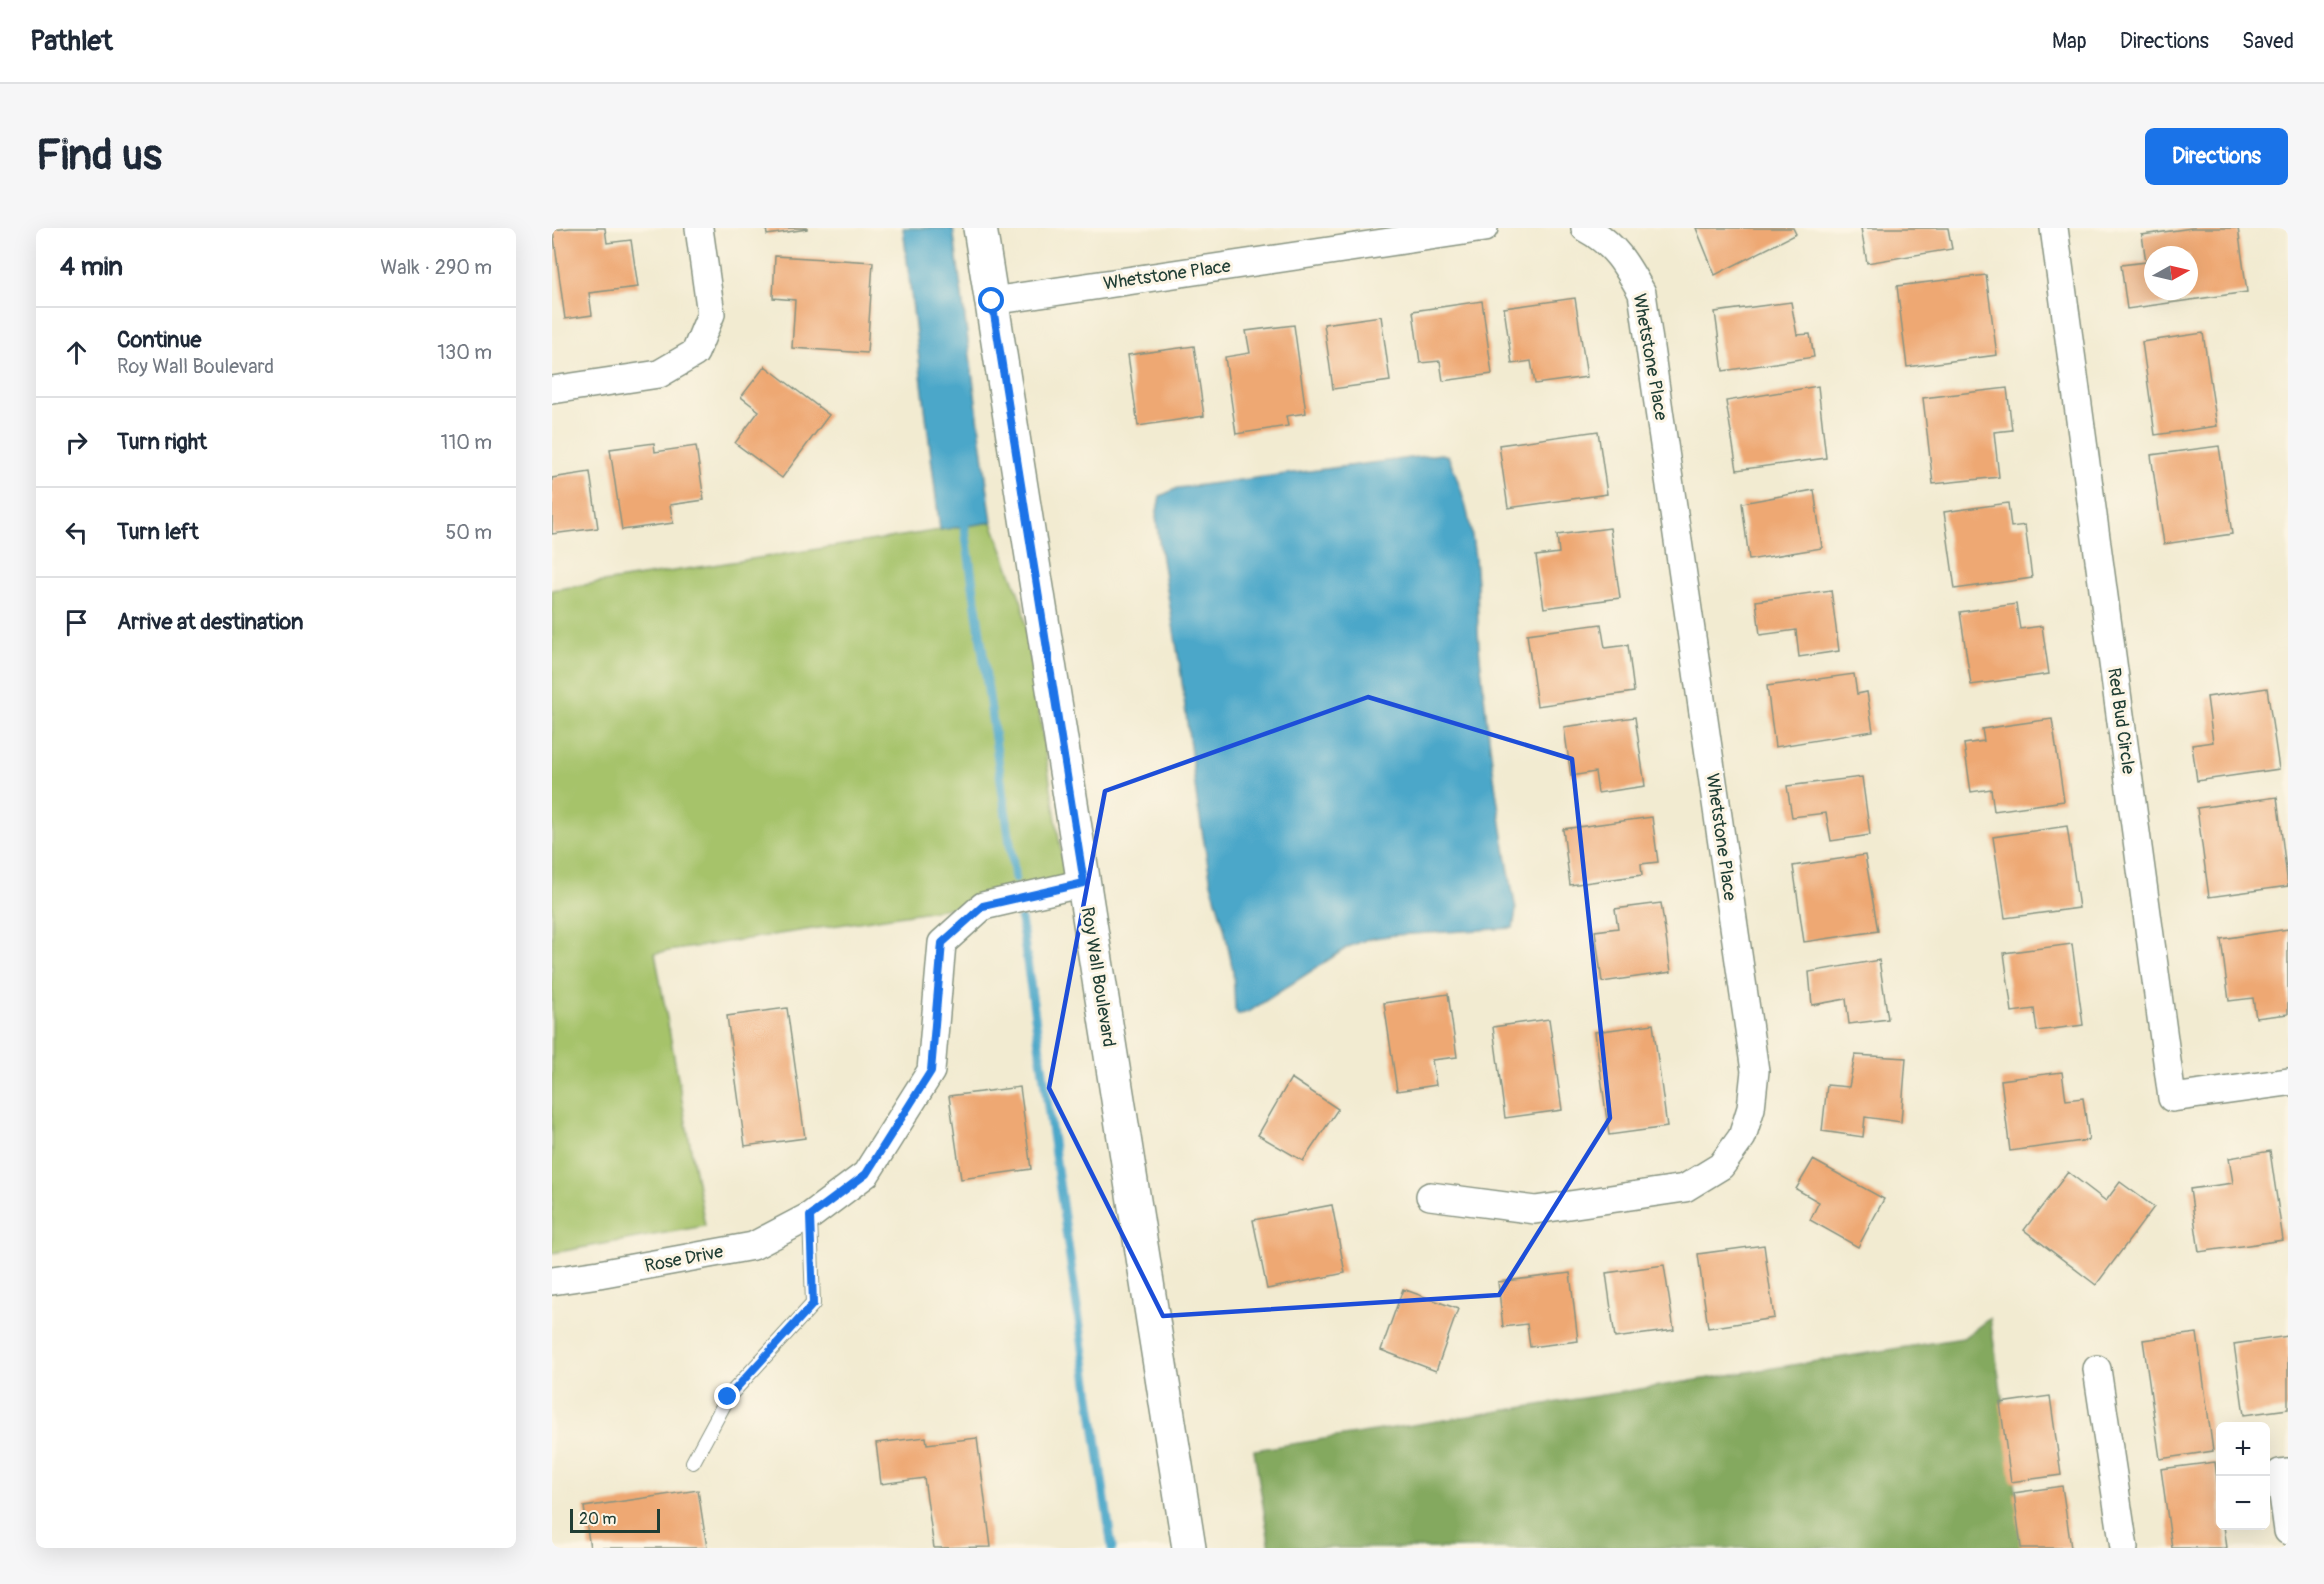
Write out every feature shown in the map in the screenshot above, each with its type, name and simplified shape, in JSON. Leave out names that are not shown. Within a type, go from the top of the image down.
[{"type":"street","points":[[552,390],[659,374],[695,353],[711,314],[699,228]]},
{"type":"street","name":"Roy Wall Boulevard","points":[[980,228],[1189,1548]]},
{"type":"street","name":"Whetstone Place","points":[[992,301],[1484,228]]},
{"type":"street","name":"Whetstone Place","points":[[1430,1196],[1535,1210],[1685,1188],[1721,1166],[1742,1137],[1751,1108],[1755,1071],[1642,293],[1625,261],[1604,238],[1585,228]]},
{"type":"street","name":"Red Bud Circle","points":[[2054,228],[2172,1098],[2288,1082]]},
{"type":"street","name":"Rose Drive","points":[[552,1281],[753,1246],[810,1216],[866,1174],[931,1071],[942,943],[983,906],[1084,883]]},
{"type":"street","points":[[2097,1369],[2124,1548]]},
{"type":"street","points":[[2288,1472],[2280,1473],[2288,1531]]},
{"type":"lane","points":[[693,1462],[728,1397],[813,1304],[810,1216]]},
{"type":"highlighted area","points":[[1368,697],[1572,759],[1610,1118],[1499,1295],[1163,1316],[1049,1088],[1105,791]]},
{"type":"green space","points":[[992,522],[1022,603],[1067,890],[655,953],[705,1226],[552,1253],[552,590]]},
{"type":"green space","points":[[1990,1318],[2025,1548],[1270,1548],[1254,1450],[1963,1338]]},
{"type":"water","points":[[903,228],[953,228],[992,522],[940,530]]},
{"type":"water","points":[[1441,454],[1448,456],[1454,471],[1465,502],[1472,534],[1477,584],[1479,648],[1487,720],[1516,910],[1513,928],[1395,935],[1368,939],[1348,947],[1250,1011],[1238,1015],[1235,1009],[1233,971],[1224,927],[1211,883],[1197,801],[1180,667],[1159,541],[1156,516],[1160,496],[1178,488]]},
{"type":"building","points":[[605,228],[607,243],[631,240],[638,287],[589,293],[592,315],[565,319],[553,230]]},
{"type":"building","points":[[766,228],[807,228],[807,229],[767,235]]},
{"type":"building","points":[[1696,228],[1793,228],[1796,234],[1715,275]]},
{"type":"building","points":[[1861,228],[1948,228],[1952,249],[1867,263]]},
{"type":"building","points":[[2192,228],[2238,228],[2247,292],[2198,299],[2198,246],[2144,246],[2144,248],[2142,235]]},
{"type":"building","points":[[775,256],[873,262],[867,353],[792,348],[795,300],[773,298]]},
{"type":"building","points":[[2144,262],[2144,300],[2191,300],[2127,309],[2121,265]]},
{"type":"building","points":[[1986,275],[1997,355],[1907,367],[1897,286]]},
{"type":"building","points":[[1575,298],[1587,377],[1535,384],[1531,361],[1512,364],[1504,308]]},
{"type":"building","points":[[1482,301],[1492,374],[1443,381],[1440,361],[1420,363],[1413,311]]},
{"type":"building","points":[[1791,302],[1797,335],[1810,334],[1814,357],[1723,371],[1715,312]]},
{"type":"building","points":[[1381,316],[1390,381],[1333,389],[1324,324]]},
{"type":"building","points":[[1294,325],[1306,413],[1286,416],[1288,426],[1236,434],[1225,357],[1250,353],[1246,331]]},
{"type":"building","points":[[2203,333],[2217,426],[2155,435],[2142,342]]},
{"type":"building","points":[[1194,346],[1204,416],[1138,426],[1128,355]]},
{"type":"building","points":[[765,366],[829,415],[782,478],[735,443],[759,411],[741,397]]},
{"type":"building","points":[[1818,386],[1826,458],[1737,470],[1726,401]]},
{"type":"building","points":[[2007,388],[2012,430],[1994,432],[1999,477],[1933,484],[1923,398]]},
{"type":"building","points":[[1598,431],[1607,494],[1508,508],[1499,445]]},
{"type":"building","points":[[654,443],[655,452],[696,446],[704,500],[670,505],[673,523],[622,530],[610,449]]},
{"type":"building","points":[[2219,446],[2232,534],[2164,544],[2151,455]]},
{"type":"building","points":[[590,472],[598,528],[552,534],[552,478]]},
{"type":"building","points":[[1814,490],[1822,548],[1749,560],[1742,503]]},
{"type":"building","points":[[2008,503],[2011,527],[2025,525],[2032,578],[1955,589],[1944,512]]},
{"type":"building","points":[[1610,528],[1620,598],[1544,608],[1536,556],[1559,553],[1557,535]]},
{"type":"building","points":[[1831,590],[1839,651],[1799,657],[1796,630],[1760,635],[1756,601]]},
{"type":"building","points":[[2016,604],[2020,629],[2042,626],[2049,674],[1971,685],[1960,612]]},
{"type":"building","points":[[1601,624],[1605,648],[1628,645],[1634,692],[1537,706],[1527,634]]},
{"type":"building","points":[[1854,674],[1857,694],[1867,692],[1873,731],[1775,747],[1767,686]]},
{"type":"building","points":[[2267,688],[2279,769],[2197,781],[2192,745],[2213,742],[2207,697]]},
{"type":"building","points":[[1635,717],[1645,786],[1598,793],[1595,772],[1571,776],[1564,727]]},
{"type":"building","points":[[2052,719],[2064,801],[1994,811],[1991,789],[1971,792],[1964,744],[1984,741],[1982,729]]},
{"type":"building","points":[[1862,777],[1870,835],[1831,841],[1826,813],[1792,817],[1787,786]]},
{"type":"building","points":[[2277,797],[2288,886],[2209,897],[2197,808]]},
{"type":"building","points":[[1652,817],[1658,862],[1641,864],[1642,875],[1570,885],[1563,829]]},
{"type":"building","points":[[2067,826],[2079,908],[2005,918],[1993,837]]},
{"type":"building","points":[[1865,855],[1878,931],[1804,942],[1793,866]]},
{"type":"building","points":[[1661,903],[1671,972],[1602,982],[1595,931],[1618,928],[1615,909]]},
{"type":"building","points":[[2288,929],[2288,1014],[2256,1018],[2253,998],[2229,1001],[2221,939]]},
{"type":"building","points":[[2072,944],[2083,1025],[2037,1031],[2034,1009],[2012,1012],[2004,953]]},
{"type":"building","points":[[1879,960],[1888,1019],[1849,1024],[1846,999],[1812,1005],[1809,972]]},
{"type":"building","points":[[1448,994],[1457,1057],[1432,1060],[1436,1085],[1397,1091],[1384,1003]]},
{"type":"building","points":[[787,1008],[805,1138],[745,1146],[727,1016]]},
{"type":"building","points":[[1549,1019],[1562,1110],[1505,1118],[1493,1027]]},
{"type":"building","points":[[1653,1024],[1667,1127],[1609,1135],[1595,1032]]},
{"type":"building","points":[[1855,1055],[1906,1058],[1901,1122],[1865,1117],[1863,1137],[1822,1131],[1827,1085],[1849,1087]]},
{"type":"building","points":[[2062,1072],[2066,1100],[2083,1098],[2089,1140],[2010,1151],[2001,1080]]},
{"type":"building","points":[[1291,1078],[1338,1109],[1303,1161],[1258,1135]]},
{"type":"building","points":[[1020,1087],[1031,1169],[961,1179],[949,1096]]},
{"type":"building","points":[[2270,1151],[2283,1240],[2199,1252],[2190,1189],[2233,1183],[2229,1158]]},
{"type":"building","points":[[1813,1160],[1884,1199],[1858,1247],[1810,1220],[1819,1202],[1796,1189]]},
{"type":"building","points":[[2068,1172],[2106,1201],[2120,1182],[2154,1207],[2096,1285],[2024,1230]]},
{"type":"building","points":[[1332,1205],[1345,1273],[1267,1289],[1253,1220]]},
{"type":"building","points":[[1764,1245],[1774,1318],[1708,1328],[1698,1254]]},
{"type":"building","points":[[1664,1265],[1674,1330],[1615,1338],[1606,1273]]},
{"type":"building","points":[[1570,1273],[1578,1341],[1530,1347],[1527,1324],[1503,1327],[1498,1282]]},
{"type":"building","points":[[1403,1289],[1458,1309],[1436,1371],[1381,1350]]},
{"type":"building","points":[[2197,1333],[2213,1451],[2160,1459],[2143,1340]]},
{"type":"building","points":[[2288,1336],[2288,1409],[2244,1415],[2234,1344]]},
{"type":"building","points":[[2050,1396],[2061,1475],[2011,1482],[2000,1403]]},
{"type":"building","points":[[926,1437],[927,1444],[977,1438],[991,1547],[934,1548],[924,1478],[881,1484],[876,1443]]},
{"type":"building","points":[[2215,1462],[2216,1530],[2225,1530],[2227,1548],[2172,1548],[2161,1469]]},
{"type":"building","points":[[2062,1486],[2071,1548],[2021,1548],[2014,1493]]},
{"type":"building","points":[[698,1490],[707,1548],[590,1548],[584,1507]]},
{"type":"waterway","points":[[963,515],[1015,878]]},
{"type":"waterway","points":[[1021,920],[1112,1548]]},
{"type":"route","points":[[728,1397],[813,1304],[810,1216],[866,1174],[931,1071],[942,943],[983,906],[1084,883],[992,301]]}]
